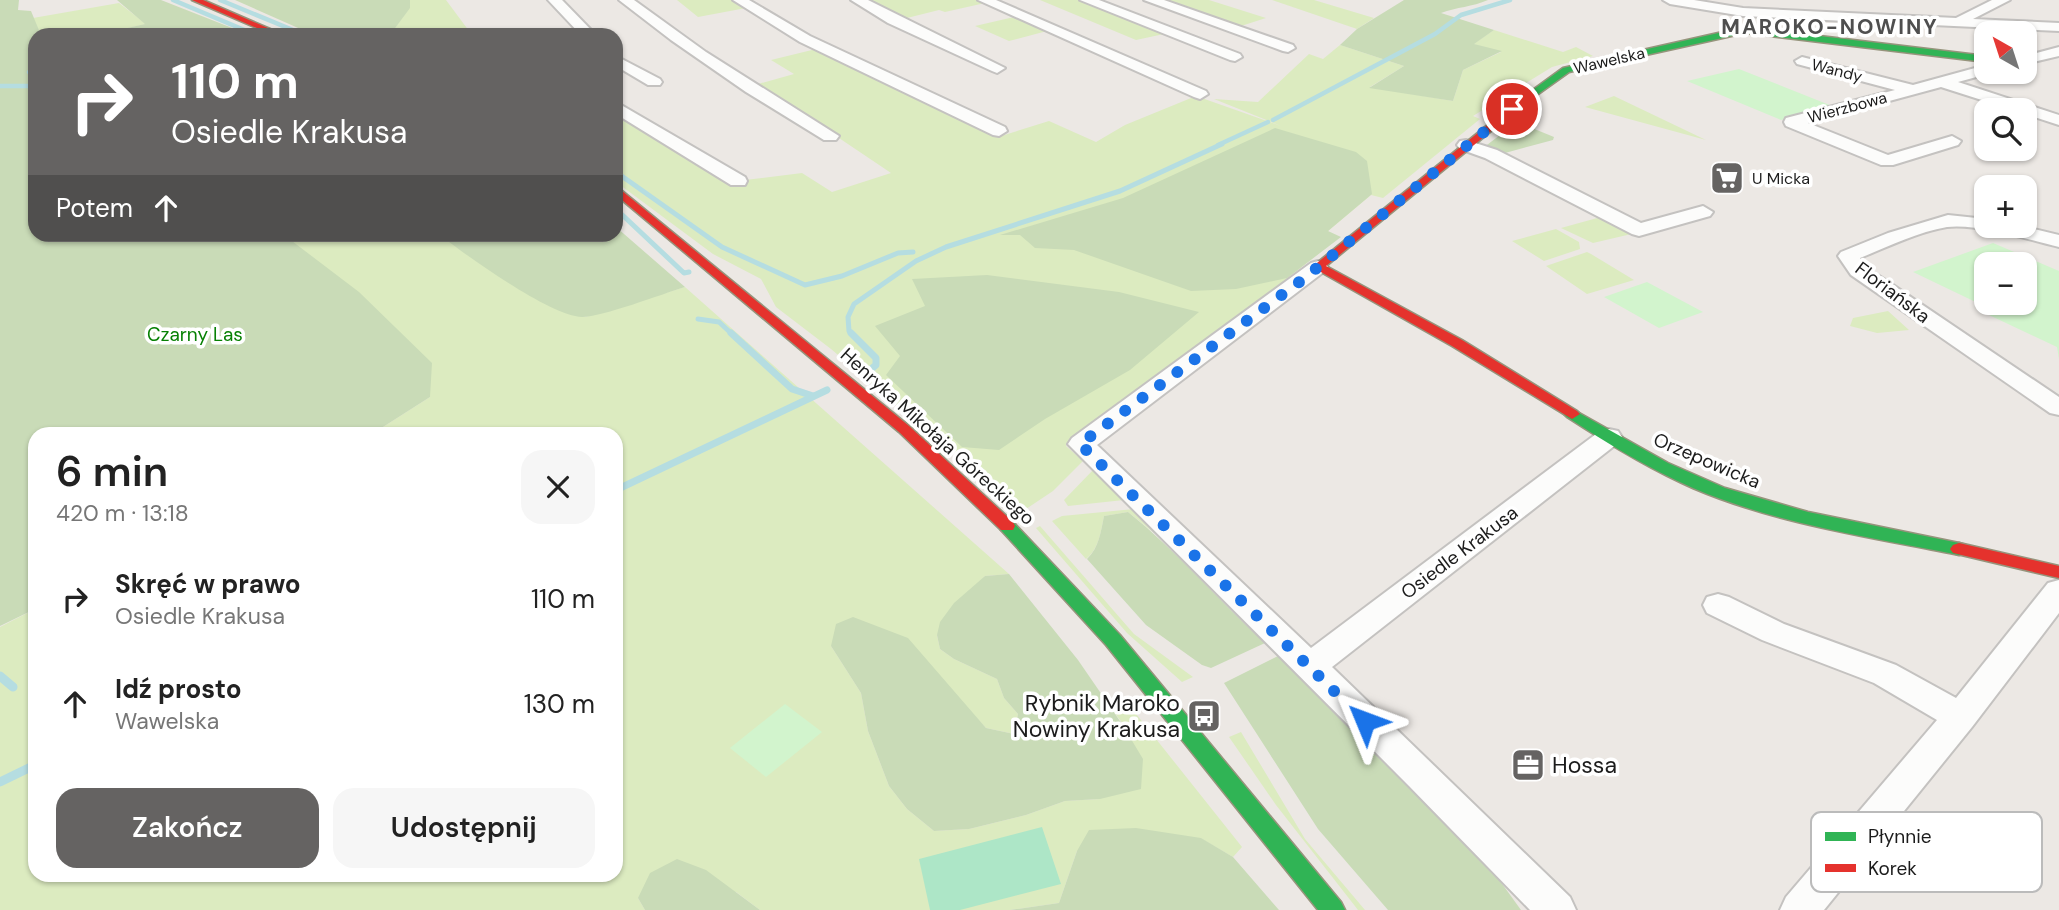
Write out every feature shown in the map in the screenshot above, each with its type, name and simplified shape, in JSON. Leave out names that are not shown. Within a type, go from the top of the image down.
[{"type":"street","points":[[196,0],[263,28]]},
{"type":"street","points":[[555,0],[582,28]]},
{"type":"street","points":[[626,0],[745,87],[830,136]]},
{"type":"street","points":[[740,0],[814,44],[999,131]]},
{"type":"street","points":[[858,0],[892,20],[997,68]]},
{"type":"street","points":[[985,0],[1200,94]]},
{"type":"street","points":[[1087,0],[1235,57]]},
{"type":"street","points":[[1151,0],[1288,48]]},
{"type":"street","points":[[1670,0],[1855,18],[2059,27]]},
{"type":"street","points":[[1960,23],[1963,18],[2003,0]]},
{"type":"street","points":[[1855,18],[1852,13],[1875,4]]},
{"type":"street","points":[[1748,8],[1772,30]]},
{"type":"street","name":"Wawelska","points":[[1318,267],[1466,145],[1566,71],[1738,31],[1772,30],[1974,57]]},
{"type":"street","points":[[2037,58],[2059,51]]},
{"type":"street","name":"Wandy","points":[[1802,61],[1913,89]]},
{"type":"street","points":[[623,64],[647,79]]},
{"type":"street","points":[[2037,65],[2059,70]]},
{"type":"street","name":"Wierzbowa","points":[[1952,141],[1887,161],[1792,122],[1974,73]]},
{"type":"street","points":[[623,81],[647,79]]},
{"type":"street","points":[[1942,82],[2059,120]]},
{"type":"street","points":[[623,111],[738,181]]},
{"type":"street","points":[[1466,145],[1491,154],[1639,230],[1703,212]]},
{"type":"street","name":"Henryka Mikołaja Góreckiego","points":[[623,195],[904,429],[1026,543],[1113,640],[1333,910]]},
{"type":"street","name":"Floriańska","points":[[1974,224],[1948,221],[1895,237],[1847,256],[1858,271],[2059,408]]},
{"type":"street","points":[[2037,236],[2059,241]]},
{"type":"street","points":[[1318,267],[1080,444],[1556,910]]},
{"type":"street","name":"Orzepowicka","points":[[1318,267],[1412,316],[1609,437],[1695,481],[1749,502],[1875,534],[2059,572]]},
{"type":"street","name":"Osiedle Krakusa","points":[[1309,667],[1609,437]]},
{"type":"street","points":[[1881,812],[2059,591]]},
{"type":"street","points":[[1717,605],[1773,632],[1885,674],[1959,717]]},
{"type":"street","points":[[1800,910],[1815,892]]},
{"type":"green space","name":"Czarny Las","points":[[0,0],[19,0],[18,10],[31,11],[38,28],[28,28],[28,242],[293,242],[359,292],[432,363],[430,397],[383,427],[28,427],[28,612],[0,626]]},
{"type":"green space","points":[[117,0],[161,0],[232,28],[128,28],[145,24]]},
{"type":"green space","points":[[235,0],[410,0],[410,8],[395,28],[298,28]]},
{"type":"green space","points":[[410,0],[446,0],[467,28],[395,28],[409,8]]},
{"type":"green space","points":[[677,0],[736,0],[746,8],[698,17]]},
{"type":"green space","points":[[864,0],[978,0],[985,3],[899,20]]},
{"type":"green space","points":[[1040,0],[1084,0],[1164,34],[1136,40]]},
{"type":"green space","points":[[1156,0],[1209,0],[1266,18],[1238,27]]},
{"type":"green space","points":[[1272,0],[1314,0],[1374,18],[1357,29]]},
{"type":"green space","points":[[1404,0],[1488,0],[1441,13],[1494,30],[1474,44],[1502,51],[1463,70],[1453,101],[1369,88],[1404,66],[1340,45],[1357,29]]},
{"type":"green space","points":[[119,3],[146,24],[128,28],[38,28],[33,18]]},
{"type":"green space","points":[[1014,17],[1047,31],[1009,41],[975,26]]},
{"type":"green space","points":[[1494,30],[1563,52],[1576,47],[1593,56],[1552,67],[1473,116],[1480,119],[1383,198],[1371,195],[1328,231],[1327,247],[1197,350],[1070,439],[1066,446],[1083,461],[1053,491],[1023,511],[831,349],[776,307],[761,279],[713,254],[623,187],[623,114],[745,180],[802,173],[832,192],[891,173],[836,136],[751,86],[794,74],[771,60],[816,49],[998,137],[1049,121],[1096,142],[1125,125],[1196,96],[1281,126],[1214,99],[1258,102],[1309,54],[1323,59],[1340,45],[1404,66],[1370,87],[1453,101],[1463,70],[1501,52],[1473,44]]},
{"type":"green space","points":[[1739,69],[1832,106],[1781,120],[1687,81]]},
{"type":"green space","points":[[1614,96],[1706,140],[1585,107]]},
{"type":"green space","points":[[1517,122],[1554,137],[1553,140],[1505,153],[1540,173],[1483,148]]},
{"type":"green space","points":[[1275,128],[1356,152],[1367,161],[1372,194],[1328,231],[1341,237],[1287,278],[1236,289],[1191,291],[1074,250],[1035,248],[1020,235],[1000,235],[1123,198]]},
{"type":"green space","points":[[1608,215],[1640,232],[1593,243],[1561,228]]},
{"type":"green space","points":[[1556,229],[1579,242],[1580,249],[1544,261],[1512,241]]},
{"type":"green space","points":[[623,233],[685,287],[632,305],[582,317],[550,307],[449,242],[623,242]]},
{"type":"green space","points":[[290,242],[452,242],[585,317],[685,287],[1009,574],[985,576],[937,635],[940,649],[954,659],[997,679],[1004,698],[1018,714],[1014,734],[986,728],[960,700],[831,646],[861,693],[868,731],[889,786],[907,809],[934,831],[969,829],[1026,815],[1065,801],[1100,799],[1123,724],[1110,707],[1129,705],[1242,847],[1233,857],[1200,838],[1077,851],[1059,903],[1010,910],[760,910],[736,892],[638,898],[645,910],[0,910],[0,627],[28,613],[28,882],[623,882],[623,427],[383,427],[430,397]]},
{"type":"green space","points":[[1993,243],[2014,252],[1974,252],[1974,301],[1913,272]]},
{"type":"green space","points":[[1587,252],[1634,280],[1587,294],[1546,266]]},
{"type":"green space","points":[[2037,262],[2059,271],[2059,359],[2057,347],[1989,315],[2037,315]]},
{"type":"green space","points":[[987,275],[1119,292],[1199,312],[1130,370],[1045,419],[999,450],[962,447],[886,375],[900,356],[875,326],[925,306],[912,279]]},
{"type":"green space","points":[[1647,282],[1703,312],[1659,328],[1604,297]]},
{"type":"green space","points":[[1888,311],[1909,330],[1877,333],[1850,326],[1853,318]]},
{"type":"green space","points":[[1093,470],[1124,500],[1068,506],[1064,500]]},
{"type":"green space","points":[[1134,509],[1157,530],[1154,533],[1128,512],[1104,516],[1097,545],[1086,559],[1052,521],[1062,516]]},
{"type":"green space","points":[[1128,512],[1265,643],[1211,668],[1202,665],[1146,625],[1087,559],[1097,545],[1104,516]]},
{"type":"green space","points":[[1040,526],[1134,634],[1193,677],[1182,682],[1127,633],[1036,528]]},
{"type":"green space","points":[[1009,574],[1078,660],[1122,724],[1143,759],[1141,789],[1100,799],[1065,801],[1026,815],[969,829],[934,831],[907,809],[889,786],[868,731],[861,693],[831,646],[836,624],[853,617],[908,638],[986,728],[1014,734],[1018,714],[1004,698],[997,679],[954,659],[940,649],[937,635],[940,622],[954,603],[985,576]]},
{"type":"green space","points":[[1278,656],[1406,774],[1474,845],[1521,910],[1388,910],[1318,829],[1224,683]]},
{"type":"green space","points":[[785,704],[822,732],[766,777],[730,748]]},
{"type":"green space","points":[[1241,732],[1305,839],[1365,910],[1358,910],[1276,805],[1229,737]]},
{"type":"green space","points":[[1042,827],[1061,884],[960,910],[930,910],[919,859]]},
{"type":"green space","points":[[1136,828],[1201,838],[1233,857],[1279,910],[1010,910],[1059,903],[1077,851],[1089,830]]},
{"type":"green space","points":[[677,859],[706,870],[760,910],[645,910],[638,898],[650,873]]},
{"type":"waterway","points":[[173,0],[239,28]]},
{"type":"waterway","points":[[220,0],[288,28]]},
{"type":"waterway","points":[[1273,120],[1435,34],[1461,15],[1510,0]]},
{"type":"waterway","points":[[0,86],[28,86]]},
{"type":"waterway","points":[[1218,145],[1268,122]]},
{"type":"waterway","points":[[870,370],[876,365],[876,358],[849,331],[848,317],[854,304],[916,261],[946,247],[1120,191],[1222,144]]},
{"type":"waterway","points":[[623,177],[722,247],[805,285],[842,276],[898,253],[913,252]]},
{"type":"waterway","points":[[623,216],[684,273],[689,272]]},
{"type":"waterway","points":[[698,319],[719,322],[733,335]]},
{"type":"waterway","points":[[731,333],[792,389],[813,396]]},
{"type":"waterway","points":[[623,487],[827,390]]},
{"type":"waterway","points":[[0,676],[13,687]]},
{"type":"waterway","points":[[0,782],[28,768]]},
{"type":"traffic: fast","points":[[1524,100],[1566,70],[1745,30],[1974,58]]},
{"type":"traffic: fast","points":[[1572,414],[1644,457],[1719,492],[1808,518],[1959,549]]},
{"type":"traffic: fast","points":[[1007,526],[1113,640],[1333,910]]},
{"type":"traffic: jam","points":[[196,0],[263,28]]},
{"type":"traffic: jam","points":[[1524,100],[1318,267],[1457,343],[1572,414]]},
{"type":"traffic: jam","points":[[623,195],[904,429],[1007,526]]},
{"type":"traffic: jam","points":[[1959,549],[2059,572]]},
{"type":"place","name":"U Micka","points":[[1727,178]]},
{"type":"place","name":"Rybnik Maroko Nowiny Krakusa","points":[[1204,716]]},
{"type":"place","name":"Hossa","points":[[1528,765]]},
{"type":"district","name":"MAROKO-NOWINY","points":[[1830,27]]},
{"type":"route","points":[[1365,721],[1080,444],[1314,271],[1512,109]]}]
